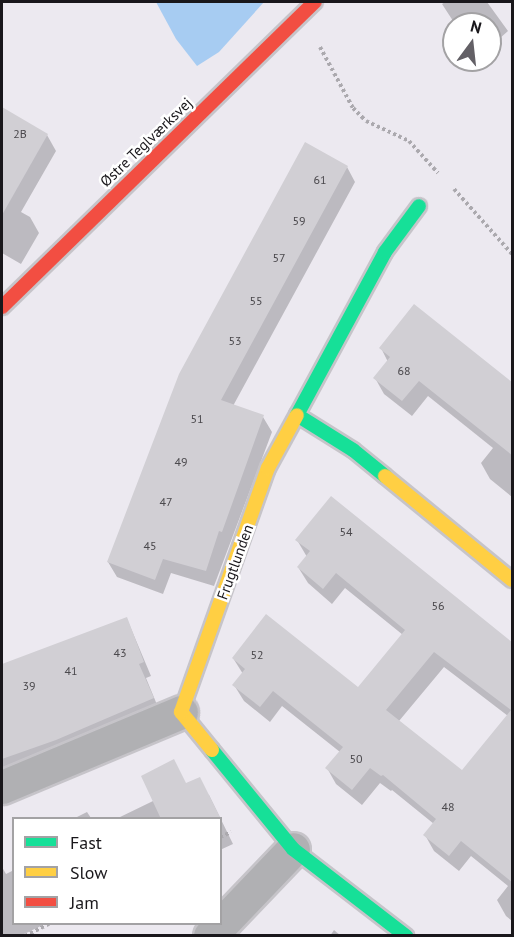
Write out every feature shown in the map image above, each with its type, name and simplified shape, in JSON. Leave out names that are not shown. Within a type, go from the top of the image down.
[{"type":"street","name":"Østre Teglværksvej","points":[[2,307],[315,2]]},
{"type":"street","name":"Frugtlunden","points":[[181,712],[268,468],[385,252],[419,206]]},
{"type":"street","points":[[297,415],[353,450],[513,580]]},
{"type":"street","points":[[2,787],[181,712],[293,849],[406,936]]},
{"type":"street","points":[[222,923],[293,849]]},
{"type":"street","points":[[210,936],[220,925]]},
{"type":"path","points":[[302,14],[353,108],[366,121],[409,141],[441,175]]},
{"type":"path","points":[[449,184],[513,254]]},
{"type":"path","points":[[25,936],[47,925]]},
{"type":"water","points":[[156,2],[264,2],[219,52],[197,66],[176,39]]},
{"type":"building","points":[[2,107],[48,134],[2,215]]},
{"type":"building","points":[[305,142],[348,166],[221,400],[264,415],[206,571],[163,559],[155,580],[107,562],[179,374]]},
{"type":"building","points":[[414,304],[513,383],[513,456],[419,381],[402,401],[373,378],[390,357],[379,348]]},
{"type":"building","points":[[331,496],[513,643],[513,883],[461,841],[449,856],[423,835],[436,819],[383,775],[381,776],[370,768],[352,790],[325,768],[343,747],[273,691],[260,707],[232,685],[245,669],[232,658],[266,614],[358,687],[405,630],[336,573],[323,589],[297,567],[310,551],[295,540]],"holes":[[[434,652],[511,710],[462,770],[386,710]]]},
{"type":"building","points":[[127,617],[144,662],[139,664],[154,698],[56,740],[2,759],[2,664]]},
{"type":"building","points":[[174,759],[186,783],[200,777],[220,817],[160,817],[141,776]]},
{"type":"traffic: fast","points":[[385,476],[353,450],[297,415],[385,252],[419,206]]},
{"type":"traffic: fast","points":[[212,750],[293,849],[406,936]]},
{"type":"traffic: slow","points":[[212,750],[181,712],[268,468],[297,415]]},
{"type":"traffic: slow","points":[[385,476],[512,580]]},
{"type":"traffic: jam","points":[[2,307],[315,2]]}]
